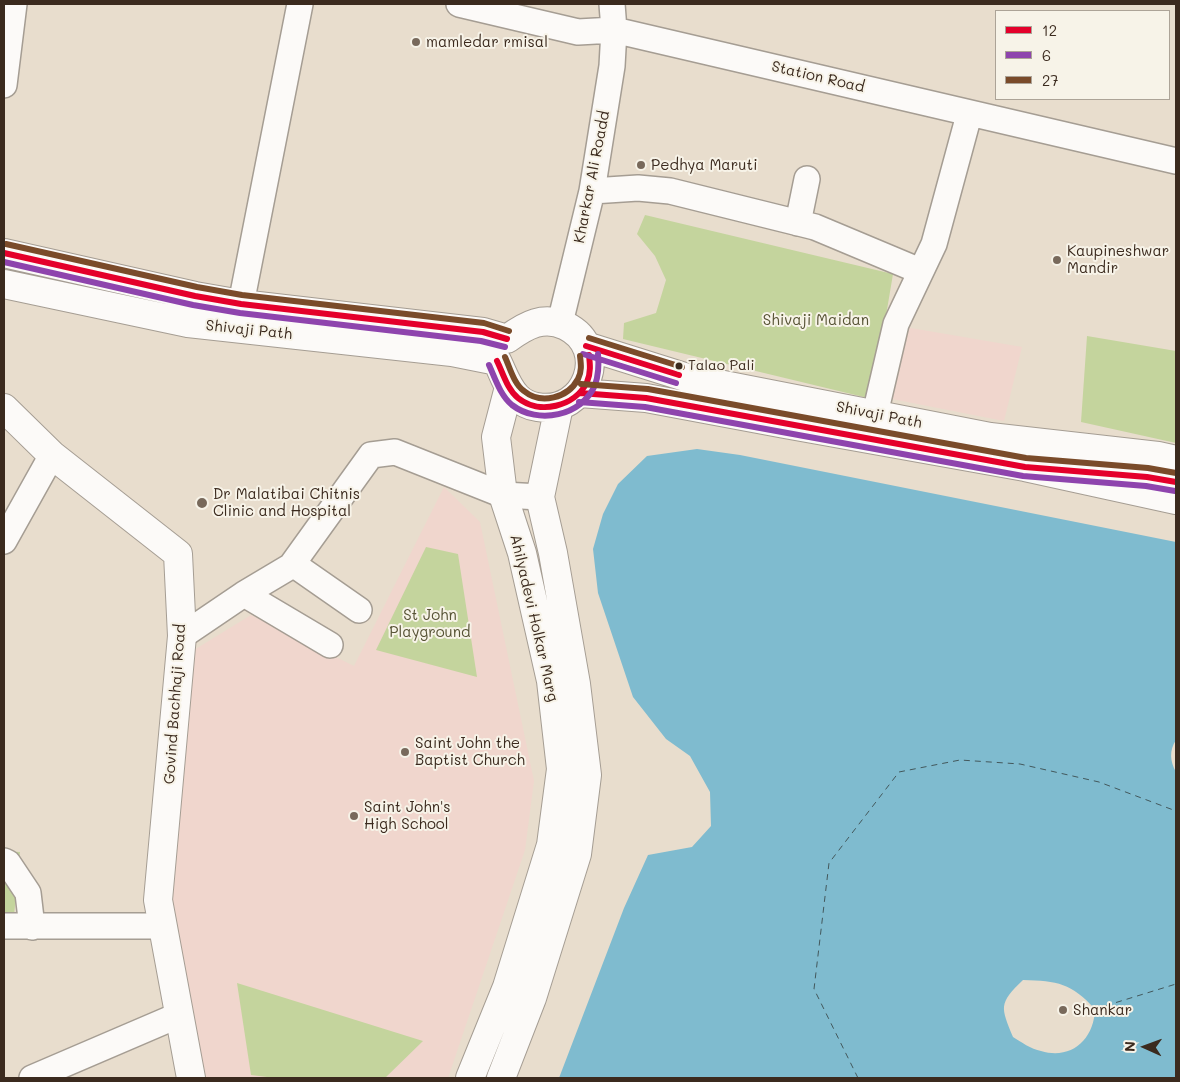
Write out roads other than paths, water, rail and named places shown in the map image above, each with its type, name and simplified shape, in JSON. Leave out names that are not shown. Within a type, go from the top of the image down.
[{"type":"main road","points":[[4,253],[195,296],[241,304],[483,332],[502,350],[509,387],[518,398],[530,406],[545,408],[570,399],[586,382],[590,370],[590,358],[586,346],[575,332],[560,323],[546,320],[533,322],[502,350]]},
{"type":"main road","name":"Shivaji Path","points":[[4,284],[188,323],[452,352],[502,350]]},
{"type":"main road","name":"Shivaji Path","points":[[586,346],[688,378],[990,437],[1158,456],[1176,460]]},
{"type":"main road","name":"Ahilyadevi Holkar Marg","points":[[470,1078],[507,987],[551,845],[561,769],[551,681],[522,553],[503,495],[496,436],[509,387]]},
{"type":"main road","name":"Shivaji Path","points":[[570,399],[646,398],[1025,467],[1176,500]]},
{"type":"main road","name":"Ahilyadevi Holkar Marg","points":[[501,1078],[532,998],[576,854],[587,775],[576,684],[553,553],[540,497],[570,399]]},
{"type":"main road","name":"Govind Bachhaji Road","points":[[4,408],[52,455],[178,554],[182,636],[158,900],[191,1078]]},
{"type":"street","points":[[4,85],[14,4]]},
{"type":"street","points":[[241,304],[300,4]]},
{"type":"street","name":"Station Road","points":[[459,4],[578,32],[614,30],[1176,161]]},
{"type":"street","name":"Kharkar Ali Roadd","points":[[560,323],[592,191],[612,66],[614,30],[612,4]]},
{"type":"street","points":[[875,414],[896,324],[934,244],[970,114]]},
{"type":"street","points":[[798,223],[807,179]]},
{"type":"street","points":[[592,191],[638,188],[670,192],[815,227],[920,271]]},
{"type":"street","points":[[182,636],[293,564],[371,454],[395,452],[503,495],[540,497]]},
{"type":"street","points":[[4,541],[52,455]]},
{"type":"street","points":[[1025,467],[1147,477],[1176,482]]},
{"type":"street","points":[[293,564],[359,610]]},
{"type":"street","points":[[244,594],[330,644]]},
{"type":"street","points":[[4,862],[8,863],[28,893],[32,927]]},
{"type":"street","points":[[4,926],[163,926]]},
{"type":"street","points":[[32,1078],[180,1015]]},
{"type":"water","points":[[697,449],[740,455],[1176,542],[1176,740],[1171,756],[1176,772],[1176,1078],[559,1078],[624,908],[648,855],[692,847],[711,826],[710,792],[690,756],[666,739],[633,697],[598,593],[593,549],[603,514],[618,484],[647,456]],"holes":[[[1023,980],[1046,981],[1063,985],[1079,994],[1095,1009],[1094,1020],[1090,1030],[1079,1045],[1062,1053],[1052,1053],[1030,1047],[1013,1037],[1006,1019],[1004,1006],[1009,995]]]},
{"type":"place","name":"mamledar rmisal","points":[[416,42]]},
{"type":"place","name":"Pedhya Maruti","points":[[641,165]]},
{"type":"place","name":"Kaupineshwar Mandir","points":[[1057,260]]},
{"type":"place","name":"Talao Pali","points":[[679,366]]},
{"type":"place","name":"Dr Malatibai Chitnis Clinic and Hospital","points":[[202,503]]},
{"type":"place","name":"Saint John the Baptist Church","points":[[405,752]]},
{"type":"place","name":"Saint John's High School","points":[[354,816]]},
{"type":"place","name":"Shankar","points":[[1063,1010]]},
{"type":"park label","name":"Shivaji Maidan","points":[[816,320]]},
{"type":"park label","name":"St John Playground","points":[[430,624]]}]
